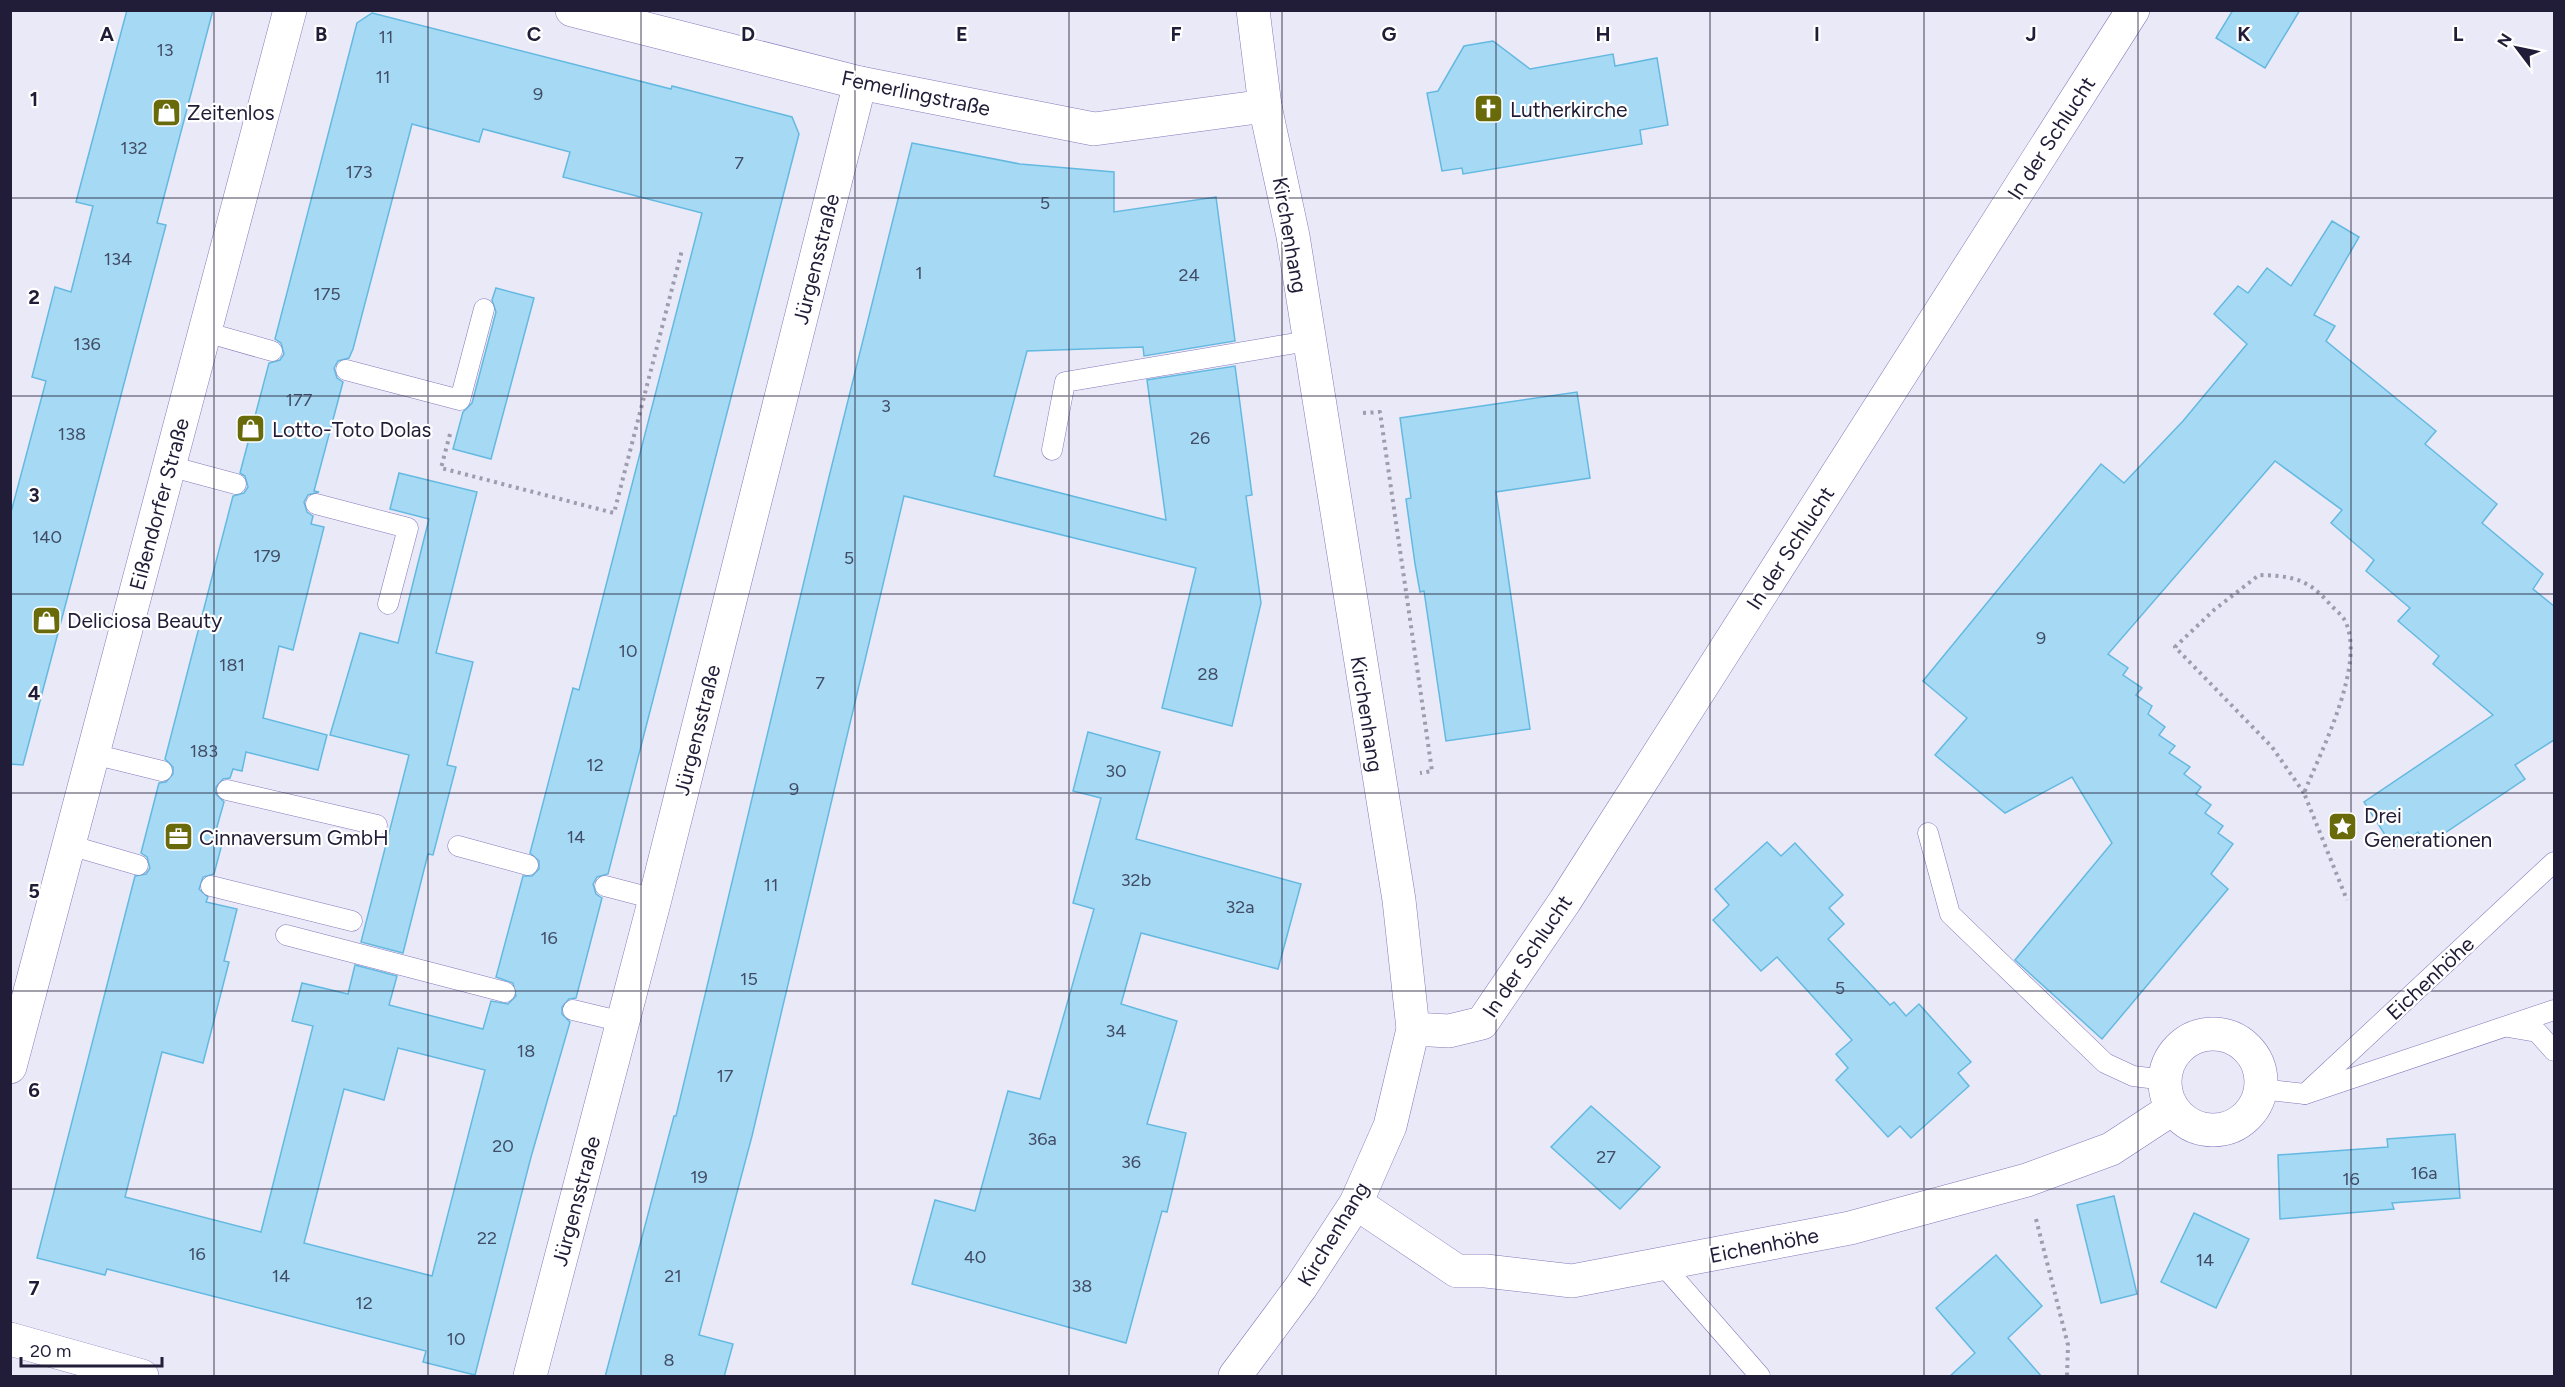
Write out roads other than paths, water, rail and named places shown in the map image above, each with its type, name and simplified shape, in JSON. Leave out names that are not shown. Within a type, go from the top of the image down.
[{"type":"street","name":"Eißendorfer Straße","points":[[10,1067],[290,10]]},
{"type":"street","name":"Femerlingstraße","points":[[572,10],[860,83],[1094,129],[1264,106]]},
{"type":"street","name":"Kirchenhang","points":[[1235,1377],[1301,1287],[1356,1203],[1390,1126],[1413,1029],[1399,900],[1377,779],[1293,236],[1264,106],[1253,10]]},
{"type":"street","name":"In der Schlucht","points":[[1413,1029],[1449,1031],[1482,1023],[1565,902],[2133,10]]},
{"type":"street","name":"Jürgensstraße","points":[[530,1377],[655,899],[860,83]]},
{"type":"street","points":[[2209,1033],[2230,1037],[2244,1044],[2254,1057],[2260,1073],[2261,1089],[2254,1107],[2241,1121],[2223,1130],[2204,1130],[2186,1123],[2168,1095],[2165,1071],[2174,1053],[2190,1039],[2209,1033]]},
{"type":"street","name":"Eichenhöhe","points":[[1356,1203],[1457,1271],[1486,1271],[1572,1281],[1850,1228],[2027,1180],[2111,1149],[2168,1095]]},
{"type":"street","points":[[10,1339],[142,1377]]},
{"type":"lane","points":[[346,370],[460,400],[484,309]]},
{"type":"lane","points":[[205,332],[272,351]]},
{"type":"lane","points":[[1052,450],[1065,382],[1308,341]]},
{"type":"lane","points":[[169,466],[236,484]]},
{"type":"lane","points":[[316,504],[408,528],[388,604]]},
{"type":"lane","points":[[93,753],[162,771]]},
{"type":"lane","points":[[227,790],[377,825]]},
{"type":"lane","points":[[1928,833],[1950,914],[2105,1063],[2168,1095]]},
{"type":"lane","points":[[69,845],[138,865]]},
{"type":"lane","points":[[458,846],[528,865]]},
{"type":"lane","name":"Eichenhöhe","points":[[2305,1094],[2554,862]]},
{"type":"lane","points":[[605,885],[655,899]]},
{"type":"lane","points":[[211,886],[352,921]]},
{"type":"lane","points":[[286,935],[505,992]]},
{"type":"lane","points":[[573,1010],[622,1022]]},
{"type":"lane","points":[[2261,1089],[2305,1094],[2554,1010]]},
{"type":"lane","points":[[2505,1026],[2537,1032],[2554,1052]]},
{"type":"lane","points":[[1662,1264],[1760,1377]]},
{"type":"place","name":"Lutherkirche","points":[[1489,109]]},
{"type":"place","name":"Zeitenlos","points":[[166,112]]},
{"type":"place","name":"Lotto-Toto Dolas","points":[[251,429]]},
{"type":"place","name":"Deliciosa Beauty","points":[[46,620]]},
{"type":"place","name":"Drei Generationen","points":[[2343,827]]},
{"type":"place","name":"Cinnaversum GmbH","points":[[178,837]]}]
